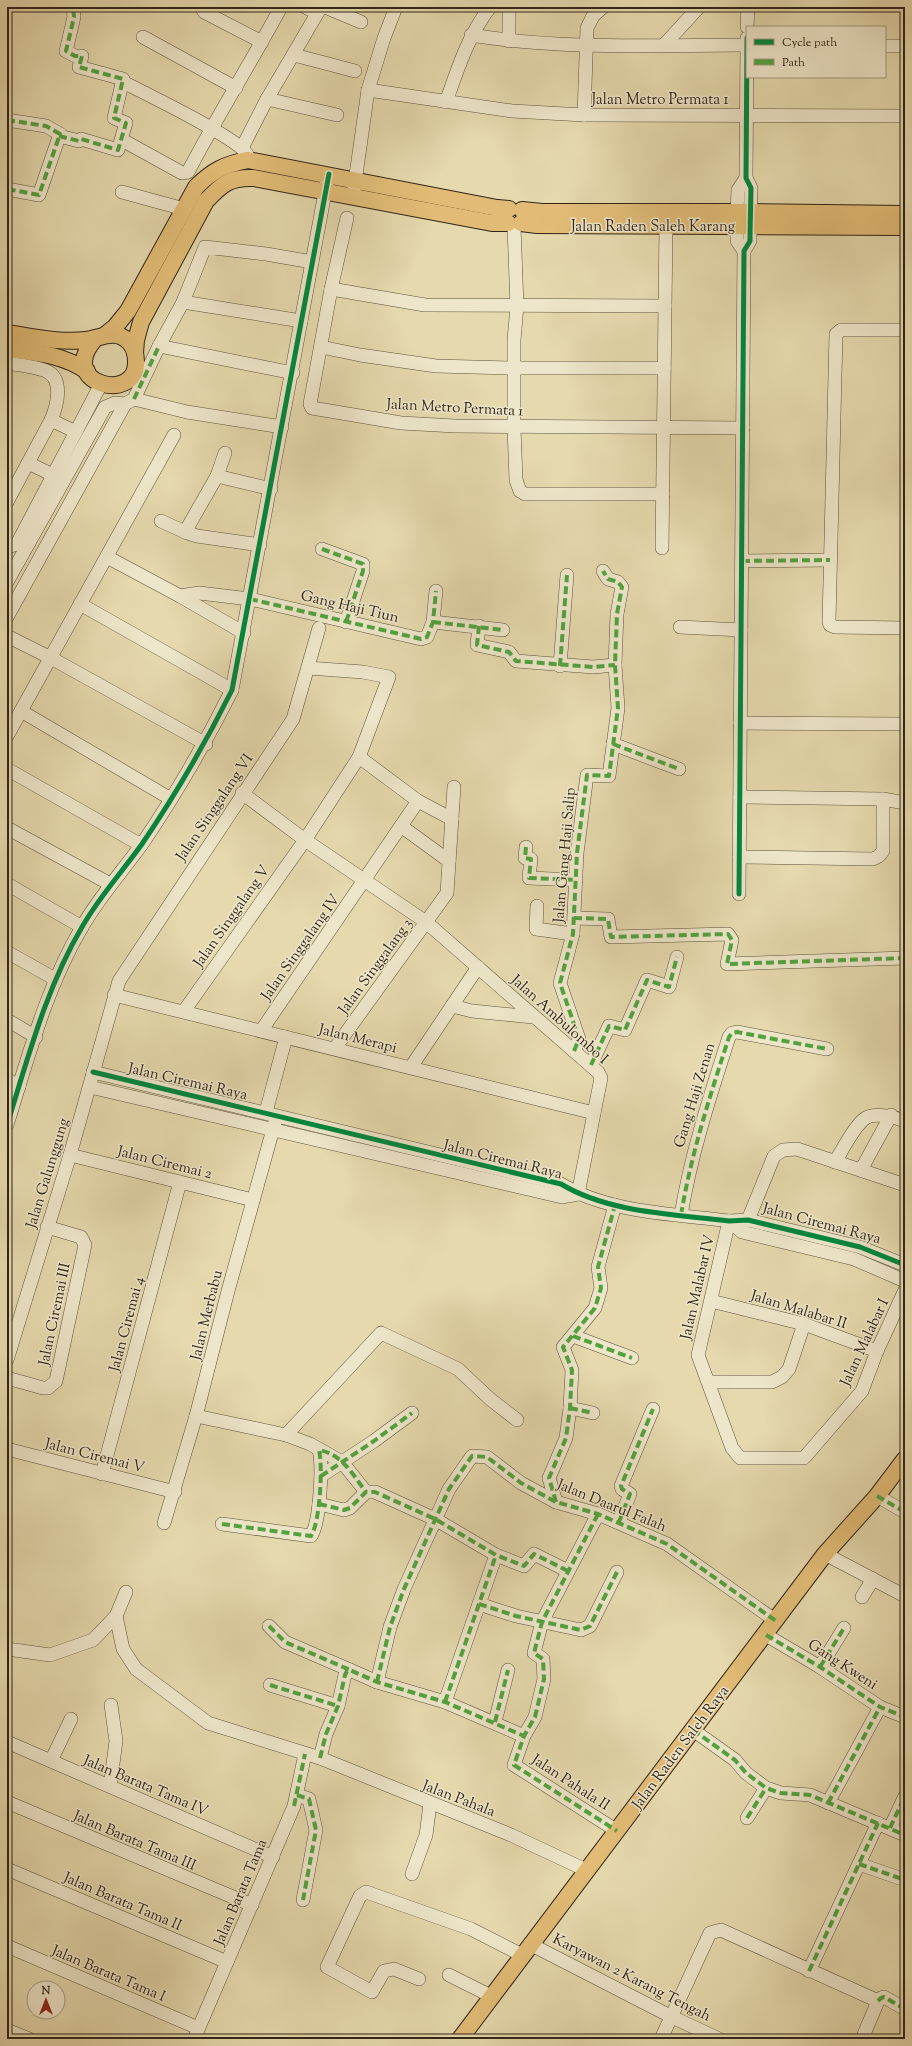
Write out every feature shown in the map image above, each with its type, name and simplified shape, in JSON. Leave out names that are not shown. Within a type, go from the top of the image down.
[{"type":"main road","name":"Jalan Raden Saleh Karang","points":[[100,337],[115,327],[128,311],[196,187],[210,173],[233,162],[245,154],[356,180],[497,208],[515,218],[537,225],[666,226],[744,219],[905,214]]},
{"type":"main road","name":"Jalan Raden Saleh Karang","points":[[135,353],[137,335],[141,322],[206,201],[218,188],[228,181],[240,178],[254,178],[492,223],[542,212],[905,226]]},
{"type":"main road","points":[[7,333],[68,341],[100,337],[118,335],[129,342],[135,353],[136,365],[132,375],[123,382],[112,386],[101,384],[90,377],[84,359],[87,348],[100,337]]},
{"type":"main road","points":[[7,349],[58,356],[68,359],[87,371]]},
{"type":"main road","name":"Jalan Raden Saleh Raya","points":[[460,2039],[526,1949],[766,1635],[825,1554],[877,1496],[905,1459]]},
{"type":"street","points":[[7,120],[46,126],[60,134],[59,136],[79,141],[81,139],[118,150],[126,124],[114,118],[123,80],[79,67],[82,56],[75,56],[66,51],[74,17],[74,7]]},
{"type":"street","points":[[202,7],[204,12],[262,42]]},
{"type":"street","points":[[124,141],[185,173],[188,172],[211,128],[236,88],[281,7]]},
{"type":"street","points":[[304,7],[321,9],[361,22]]},
{"type":"street","points":[[352,196],[356,180],[368,90],[384,38],[396,7]]},
{"type":"street","points":[[446,102],[471,35],[490,7]]},
{"type":"street","points":[[509,7],[509,41]]},
{"type":"street","name":"Jalan Metro Permata 1","points":[[584,115],[585,46],[587,28],[594,16],[603,7]]},
{"type":"street","points":[[664,45],[699,7]]},
{"type":"street","points":[[747,26],[748,7]]},
{"type":"street","points":[[125,83],[211,128],[245,154],[267,99],[321,9]]},
{"type":"street","points":[[471,35],[509,41],[585,46],[746,45]]},
{"type":"street","points":[[143,37],[236,88]]},
{"type":"street","points":[[886,46],[905,46]]},
{"type":"street","points":[[294,54],[355,71]]},
{"type":"street","points":[[739,894],[744,252],[750,241],[738,190],[746,178],[747,78]]},
{"type":"street","name":"Jalan Metro Permata 1","points":[[368,90],[512,111],[584,115],[905,116]]},
{"type":"street","points":[[267,99],[337,115]]},
{"type":"street","points":[[7,189],[39,195],[59,136]]},
{"type":"street","points":[[7,1124],[55,979],[82,927],[110,884],[141,845],[206,744],[232,690],[293,373],[301,321],[329,174]]},
{"type":"street","points":[[122,192],[184,210]]},
{"type":"street","name":"Jalan Metro Permata 1","points":[[347,218],[331,289],[310,404],[312,408],[401,423],[514,428],[743,428]]},
{"type":"street","points":[[515,218],[517,306],[514,340],[514,428],[516,480],[520,491],[526,494],[663,494]]},
{"type":"street","points":[[662,548],[666,226]]},
{"type":"street","points":[[7,617],[129,402],[183,302],[204,247],[266,254],[312,262]]},
{"type":"street","points":[[331,289],[425,306],[665,306]]},
{"type":"street","points":[[183,302],[301,321]]},
{"type":"street","points":[[905,330],[842,330],[836,334],[830,560],[830,625],[835,627],[905,628]]},
{"type":"street","points":[[159,346],[293,373]]},
{"type":"street","points":[[321,347],[360,355],[436,366],[514,368],[664,368]]},
{"type":"street","points":[[7,363],[46,370],[54,378],[58,390],[56,406],[51,420],[7,502]]},
{"type":"street","points":[[7,548],[17,544],[101,384]]},
{"type":"street","points":[[7,582],[105,407],[115,403],[129,402],[282,427]]},
{"type":"street","points":[[51,420],[76,432]]},
{"type":"street","points":[[7,736],[174,435]]},
{"type":"street","points":[[185,532],[218,476],[225,452]]},
{"type":"street","points":[[28,462],[53,475]]},
{"type":"street","points":[[218,476],[271,489]]},
{"type":"street","points":[[161,521],[185,532],[260,545]]},
{"type":"street","points":[[322,549],[363,564],[363,570],[346,622]]},
{"type":"street","points":[[107,557],[180,596],[244,633]]},
{"type":"street","points":[[742,561],[830,560]]},
{"type":"street","name":"Jalan Gang Haji Salip","points":[[574,1051],[578,1039],[560,984],[573,934],[577,853],[587,775],[609,776],[618,708],[615,665],[617,614],[622,587],[618,582],[608,579],[604,570]]},
{"type":"street","points":[[560,666],[567,575]]},
{"type":"street","points":[[436,591],[433,622],[504,630]]},
{"type":"street","name":"Gang Haji Tiun","points":[[180,596],[199,593],[250,599],[422,639],[427,637],[433,622]]},
{"type":"street","points":[[80,604],[232,690]]},
{"type":"street","points":[[479,626],[478,645],[509,652],[516,661],[560,666],[594,667],[615,665]]},
{"type":"street","points":[[680,627],[741,630]]},
{"type":"street","name":"Jalan Singgalang VI","points":[[114,995],[119,981],[242,793],[293,719],[319,628]]},
{"type":"street","points":[[7,636],[51,658],[206,744]]},
{"type":"street","name":"Jalan Singgalang V","points":[[184,1011],[305,840],[359,757],[389,677],[363,672],[308,668]]},
{"type":"street","points":[[21,711],[171,800]]},
{"type":"street","points":[[740,723],[905,724]]},
{"type":"street","points":[[614,744],[679,769]]},
{"type":"street","points":[[359,757],[418,801],[452,818]]},
{"type":"street","points":[[7,769],[141,845]]},
{"type":"street","points":[[426,922],[447,893],[454,787]]},
{"type":"street","name":"Jalan Ambulombo I","points":[[242,793],[305,840],[426,922],[533,1017],[598,1072],[601,1078],[578,1194]]},
{"type":"street","points":[[740,797],[883,799],[905,803]]},
{"type":"street","points":[[740,857],[872,859],[879,856],[883,851],[883,799]]},
{"type":"street","name":"Jalan Singgalang IV","points":[[261,1031],[365,881],[418,801]]},
{"type":"street","points":[[401,826],[449,861]]},
{"type":"street","points":[[7,828],[110,884]]},
{"type":"street","points":[[526,847],[525,858],[531,859],[529,878],[576,880]]},
{"type":"street","points":[[7,884],[82,927]]},
{"type":"street","points":[[537,906],[536,929],[573,934]]},
{"type":"street","points":[[574,918],[608,919],[611,937],[728,934],[732,940],[726,964],[905,958]]},
{"type":"street","name":"Jalan Singgalang 3","points":[[335,1048],[426,922]]},
{"type":"street","points":[[7,952],[55,979]]},
{"type":"street","points":[[590,1065],[609,1026],[626,1030],[646,980],[669,987],[677,957]]},
{"type":"street","points":[[411,1067],[478,967]]},
{"type":"street","name":"Jalan Merapi","points":[[114,995],[335,1048],[594,1113]]},
{"type":"street","name":"Jalan Galunggung","points":[[7,1360],[70,1156],[114,995]]},
{"type":"street","points":[[452,1006],[472,1011],[533,1017]]},
{"type":"street","points":[[7,1020],[36,1037]]},
{"type":"street","name":"Gang Haji Zenan","points":[[682,1215],[687,1176],[700,1126],[729,1037],[732,1033],[737,1032],[827,1049]]},
{"type":"street","name":"Jalan Merbabu","points":[[164,1523],[175,1492],[273,1129],[271,1113],[286,1037]]},
{"type":"street","name":"Jalan Ciremai Raya","points":[[94,1072],[271,1113],[381,1148],[562,1197],[578,1194],[615,1205],[729,1221],[748,1220],[837,1248],[854,1259],[905,1281]]},
{"type":"street","points":[[7,1079],[19,1086]]},
{"type":"street","name":"Jalan Ciremai Raya","points":[[90,1087],[273,1129],[381,1148]]},
{"type":"street","points":[[180,1108],[184,1093]]},
{"type":"street","points":[[835,1162],[863,1119],[872,1116],[891,1115],[905,1120]]},
{"type":"street","points":[[861,1170],[891,1115]]},
{"type":"street","points":[[748,1220],[774,1156],[783,1150],[797,1149],[905,1185]]},
{"type":"street","name":"Jalan Ciremai 2","points":[[70,1156],[253,1200]]},
{"type":"street","name":"Jalan Ciremai 4","points":[[102,1474],[180,1182]]},
{"type":"street","points":[[556,1502],[549,1478],[566,1438],[570,1408],[572,1370],[563,1348],[595,1308],[601,1288],[598,1267],[615,1205]]},
{"type":"street","name":"Jalan Ciremai Raya","points":[[729,1221],[742,1232],[837,1248],[860,1247],[905,1265]]},
{"type":"street","name":"Jalan Malabar IV","points":[[709,1382],[698,1355],[729,1221]]},
{"type":"street","name":"Jalan Ciremai III","points":[[7,1378],[43,1388],[48,1388],[56,1382],[85,1245],[80,1237],[47,1227]]},
{"type":"street","name":"Jalan Malabar I","points":[[709,1382],[732,1448],[740,1458],[804,1458],[862,1391],[877,1351],[905,1290]]},
{"type":"street","name":"Jalan Malabar II","points":[[711,1301],[804,1324],[877,1351]]},
{"type":"street","points":[[709,1382],[772,1382],[782,1376],[789,1368],[804,1324]]},
{"type":"street","points":[[286,1436],[381,1333],[458,1368],[490,1399],[517,1420]]},
{"type":"street","points":[[573,1336],[632,1358]]},
{"type":"street","points":[[570,1408],[593,1413]]},
{"type":"street","points":[[619,1522],[630,1494],[622,1489],[621,1486],[653,1409]]},
{"type":"street","points":[[322,1476],[412,1413]]},
{"type":"street","points":[[196,1416],[286,1436],[310,1444],[319,1450],[332,1454],[342,1462],[366,1492]]},
{"type":"street","name":"Jalan Ciremai V","points":[[7,1449],[175,1492]]},
{"type":"street","points":[[222,1524],[309,1536],[313,1534],[322,1476],[322,1462],[319,1450]]},
{"type":"street","name":"Jalan Daarul Falah","points":[[435,1520],[449,1489],[472,1456],[487,1457],[520,1483],[556,1502],[598,1514],[667,1544],[776,1621]]},
{"type":"street","points":[[318,1504],[344,1510],[350,1508],[366,1492],[375,1492],[435,1520],[496,1555],[524,1566],[534,1554],[568,1571]]},
{"type":"street","points":[[877,1496],[905,1512]]},
{"type":"street","points":[[269,1626],[285,1642],[377,1682],[446,1702],[495,1722],[524,1736],[535,1717],[544,1679],[543,1658],[534,1653],[542,1622],[598,1514]]},
{"type":"street","points":[[377,1682],[397,1607],[435,1520]]},
{"type":"street","points":[[825,1554],[905,1596]]},
{"type":"street","points":[[446,1702],[496,1555]]},
{"type":"street","points":[[479,1604],[497,1611],[581,1630],[590,1626],[617,1572]]},
{"type":"street","points":[[862,1597],[872,1579]]},
{"type":"street","points":[[7,1649],[50,1655],[93,1640],[116,1616],[126,1592]]},
{"type":"street","name":"Jalan Pahala","points":[[116,1616],[123,1648],[136,1669],[208,1723],[320,1758],[430,1804],[511,1835],[586,1870]]},
{"type":"street","points":[[820,1667],[844,1628]]},
{"type":"street","name":"Gang Kweni","points":[[766,1635],[820,1667],[880,1707],[905,1717]]},
{"type":"street","points":[[320,1758],[326,1734],[338,1706],[345,1675],[347,1671],[350,1670]]},
{"type":"street","points":[[495,1722],[508,1670]]},
{"type":"street","points":[[270,1685],[338,1706]]},
{"type":"street","points":[[110,1786],[116,1741],[111,1705]]},
{"type":"street","points":[[828,1803],[880,1707]]},
{"type":"street","points":[[51,1761],[72,1719]]},
{"type":"street","points":[[693,1730],[734,1760],[746,1773],[766,1788],[781,1793],[810,1795],[905,1834]]},
{"type":"street","name":"Jalan Pahala II","points":[[524,1736],[514,1765],[617,1831]]},
{"type":"street","name":"Jalan Barata Tama IV","points":[[7,1742],[272,1857]]},
{"type":"street","name":"Jalan Barata Tama","points":[[196,2034],[252,1905],[297,1795],[305,1754]]},
{"type":"street","points":[[747,1818],[766,1788]]},
{"type":"street","points":[[297,1795],[309,1799],[316,1830],[303,1900]]},
{"type":"street","points":[[890,1828],[905,1796]]},
{"type":"street","name":"Jalan Barata Tama III","points":[[7,1802],[252,1905]]},
{"type":"street","points":[[412,1874],[426,1835],[430,1804]]},
{"type":"street","points":[[809,1971],[878,1823]]},
{"type":"street","points":[[859,1864],[905,1880]]},
{"type":"street","name":"Jalan Barata Tama II","points":[[7,1869],[227,1962]]},
{"type":"street","name":"Karyawan 2 Karang Tengah","points":[[419,1979],[394,1969],[384,1972],[372,1992],[327,1967],[360,1896],[366,1892],[526,1949],[719,2039]]},
{"type":"street","points":[[661,2039],[710,1933],[715,1931],[721,1930],[878,2001]]},
{"type":"street","name":"Jalan Barata Tama I","points":[[7,1946],[196,2034]]},
{"type":"street","points":[[449,1975],[492,1996]]},
{"type":"street","points":[[862,2039],[878,2001],[881,1998],[884,1997],[905,2009]]},
{"type":"street","points":[[7,2030],[29,2039]]},
{"type":"marked path","points":[[59,136],[79,141],[81,139],[118,150],[126,123],[114,118],[123,79],[79,67],[82,56],[75,56],[66,51],[74,17],[73,7]]},
{"type":"marked path","points":[[7,120],[46,126],[60,134],[39,195],[7,189]]},
{"type":"marked path","points":[[134,399],[159,346]]},
{"type":"marked path","points":[[322,549],[363,564],[363,571],[346,622]]},
{"type":"marked path","points":[[742,561],[830,560]]},
{"type":"marked path","points":[[574,1051],[579,1039],[560,983],[573,934],[577,853],[587,775],[609,776],[618,708],[615,665],[617,614],[622,587],[618,582],[608,579],[603,571]]},
{"type":"marked path","points":[[560,666],[567,575]]},
{"type":"marked path","points":[[250,599],[421,639],[427,637],[433,622],[436,591]]},
{"type":"marked path","points":[[433,622],[503,630]]},
{"type":"marked path","points":[[479,626],[477,645],[509,652],[516,661],[593,667],[615,665]]},
{"type":"marked path","points":[[613,744],[679,769]]},
{"type":"marked path","points":[[526,847],[525,858],[531,859],[529,878],[576,880]]},
{"type":"marked path","points":[[574,918],[608,919],[611,937],[728,934],[732,940],[727,964],[905,958]]},
{"type":"marked path","points":[[591,1065],[609,1026],[625,1030],[647,980],[669,987],[677,957]]},
{"type":"marked path","points":[[681,1215],[690,1170],[702,1125],[729,1037],[732,1033],[737,1032],[827,1049]]},
{"type":"marked path","points":[[556,1502],[549,1478],[566,1438],[570,1408],[572,1370],[563,1347],[595,1308],[601,1288],[598,1267],[615,1205]]},
{"type":"marked path","points":[[573,1336],[632,1358]]},
{"type":"marked path","points":[[570,1408],[593,1413]]},
{"type":"marked path","points":[[619,1522],[630,1494],[622,1489],[621,1486],[653,1409]]},
{"type":"marked path","points":[[321,1476],[374,1441],[412,1413]]},
{"type":"marked path","points":[[222,1524],[311,1536],[317,1519],[319,1507],[321,1468],[319,1450],[327,1452],[341,1461],[366,1492]]},
{"type":"marked path","points":[[377,1682],[390,1627],[404,1589],[449,1489],[472,1456],[487,1457],[521,1483],[556,1502],[598,1514],[667,1544],[776,1621]]},
{"type":"marked path","points":[[319,1504],[344,1510],[350,1508],[366,1492],[375,1492],[435,1519],[496,1555],[524,1566],[534,1554],[568,1571]]},
{"type":"marked path","points":[[877,1496],[905,1512]]},
{"type":"marked path","points":[[598,1514],[542,1622],[534,1653],[543,1659],[544,1679],[535,1717],[524,1736],[514,1765],[617,1831]]},
{"type":"marked path","points":[[445,1702],[496,1555]]},
{"type":"marked path","points":[[479,1604],[516,1616],[581,1630],[590,1626],[617,1572]]},
{"type":"marked path","points":[[269,1626],[285,1642],[350,1670]]},
{"type":"marked path","points":[[820,1667],[844,1628]]},
{"type":"marked path","points":[[766,1635],[820,1667],[880,1707],[905,1717]]},
{"type":"marked path","points":[[320,1758],[326,1734],[338,1706],[345,1675],[347,1671],[350,1670],[377,1682],[445,1702],[524,1736]]},
{"type":"marked path","points":[[495,1722],[508,1670]]},
{"type":"marked path","points":[[270,1685],[338,1706]]},
{"type":"marked path","points":[[828,1803],[880,1707]]},
{"type":"marked path","points":[[693,1730],[735,1760],[746,1773],[766,1788],[781,1793],[810,1795],[905,1835]]},
{"type":"marked path","points":[[294,1806],[305,1754]]},
{"type":"marked path","points":[[747,1818],[766,1788]]},
{"type":"marked path","points":[[297,1795],[309,1799],[316,1830],[303,1900]]},
{"type":"marked path","points":[[890,1828],[905,1796]]},
{"type":"marked path","points":[[809,1971],[878,1823]]},
{"type":"marked path","points":[[859,1864],[905,1880]]},
{"type":"marked path","points":[[878,2001],[884,1997],[905,2009]]},
{"type":"cycle path","points":[[739,894],[744,251],[750,241],[751,188],[746,178],[747,78]]},
{"type":"cycle path","points":[[7,1125],[30,1049],[48,999],[69,950],[96,905],[142,844],[167,806],[201,749],[232,690],[329,174]]},
{"type":"cycle path","points":[[93,1072],[561,1184],[580,1194],[621,1207],[664,1214],[729,1221],[748,1220],[860,1247],[905,1265]]}]
